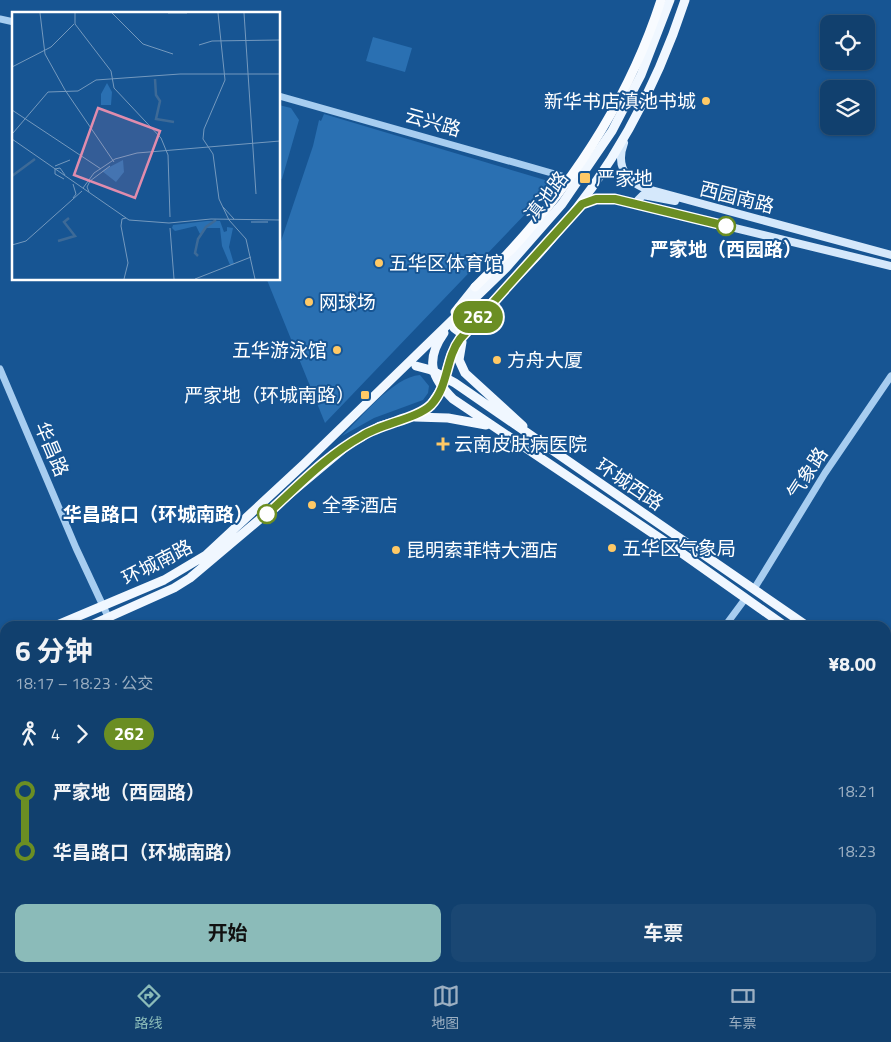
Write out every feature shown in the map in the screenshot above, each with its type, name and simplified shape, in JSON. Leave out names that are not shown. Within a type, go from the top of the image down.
[{"type":"highway","points":[[475,287],[534,225],[595,142],[634,72],[661,0]]},
{"type":"main road","name":"滇池路","points":[[451,323],[540,231],[576,184],[627,105],[650,54],[670,0]]},
{"type":"main road","name":"滇池路","points":[[312,474],[361,436],[400,419],[419,414],[433,403],[446,377],[452,351],[468,329],[531,263],[573,213],[630,130],[659,70],[685,0]]},
{"type":"main road","name":"西园南路","points":[[630,130],[620,155],[620,164],[626,176],[644,188],[891,255]]},
{"type":"main road","points":[[640,205],[638,200],[643,195],[666,201],[685,200]]},
{"type":"main road","name":"西园南路","points":[[573,213],[586,202],[596,199],[615,199],[891,266]]},
{"type":"main road","points":[[396,375],[437,339],[451,323],[475,287]]},
{"type":"main road","points":[[434,371],[432,359],[437,339],[475,287]]},
{"type":"main road","points":[[478,318],[460,345],[458,355],[462,369],[474,383],[501,404],[537,440]]},
{"type":"main road","points":[[451,323],[458,331],[468,329]]},
{"type":"main road","points":[[396,375],[406,368],[416,366],[428,370],[435,381],[436,394],[433,403]]},
{"type":"main road","name":"环城西路","points":[[416,366],[434,371],[446,377],[800,621]]},
{"type":"main road","name":"环城西路","points":[[434,371],[442,387],[464,407],[676,549],[778,621]]},
{"type":"main road","name":"环城南路","points":[[67,621],[164,580],[206,555],[396,375]]},
{"type":"main road","points":[[400,419],[426,417],[456,419],[498,430]]},
{"type":"main road","name":"环城南路","points":[[109,621],[190,578],[255,526],[312,474]]},
{"type":"street","name":"云兴路","points":[[280,96],[562,176],[576,184]]},
{"type":"street","name":"华昌路","points":[[0,369],[109,621]]},
{"type":"street","name":"气象路","points":[[754,589],[825,473],[891,376]]},
{"type":"street","points":[[729,621],[745,599]]},
{"type":"shaded area","points":[[373,37],[412,48],[405,72],[366,61]]},
{"type":"shaded area","points":[[280,105],[291,108],[299,120],[282,179],[280,178]]},
{"type":"shaded area","name":"五华区体育馆","points":[[324,114],[555,183],[325,423],[267,280],[280,280],[280,244],[313,146],[319,120],[321,121]]},
{"type":"shaded area","points":[[420,375],[429,386],[428,393],[423,400],[374,418],[342,436],[388,390],[410,377]]},
{"type":"bus line","name":"262","points":[[267,514],[324,463],[355,440],[380,426],[414,416],[429,407],[442,389],[450,355],[460,339],[483,312],[531,263],[582,204],[596,199],[615,199],[726,226]]},
{"type":"place","name":"新华书店滇池书城","points":[[706,101]]},
{"type":"place","name":"严家地","points":[[585,178]]},
{"type":"place","name":"严家地（西园路）","points":[[726,226]]},
{"type":"place","name":"五华区体育馆","points":[[379,263]]},
{"type":"place","name":"网球场","points":[[309,302]]},
{"type":"place","name":"五华游泳馆","points":[[337,350]]},
{"type":"place","name":"方舟大厦","points":[[497,360]]},
{"type":"place","name":"严家地（环城南路）","points":[[365,395]]},
{"type":"place","name":"云南皮肤病医院","points":[[443,444]]},
{"type":"place","name":"全季酒店","points":[[312,505]]},
{"type":"place","name":"华昌路口（环城南路）","points":[[267,514]]},
{"type":"place","name":"五华区气象局","points":[[612,548]]},
{"type":"place","name":"昆明索菲特大酒店","points":[[396,550]]}]
